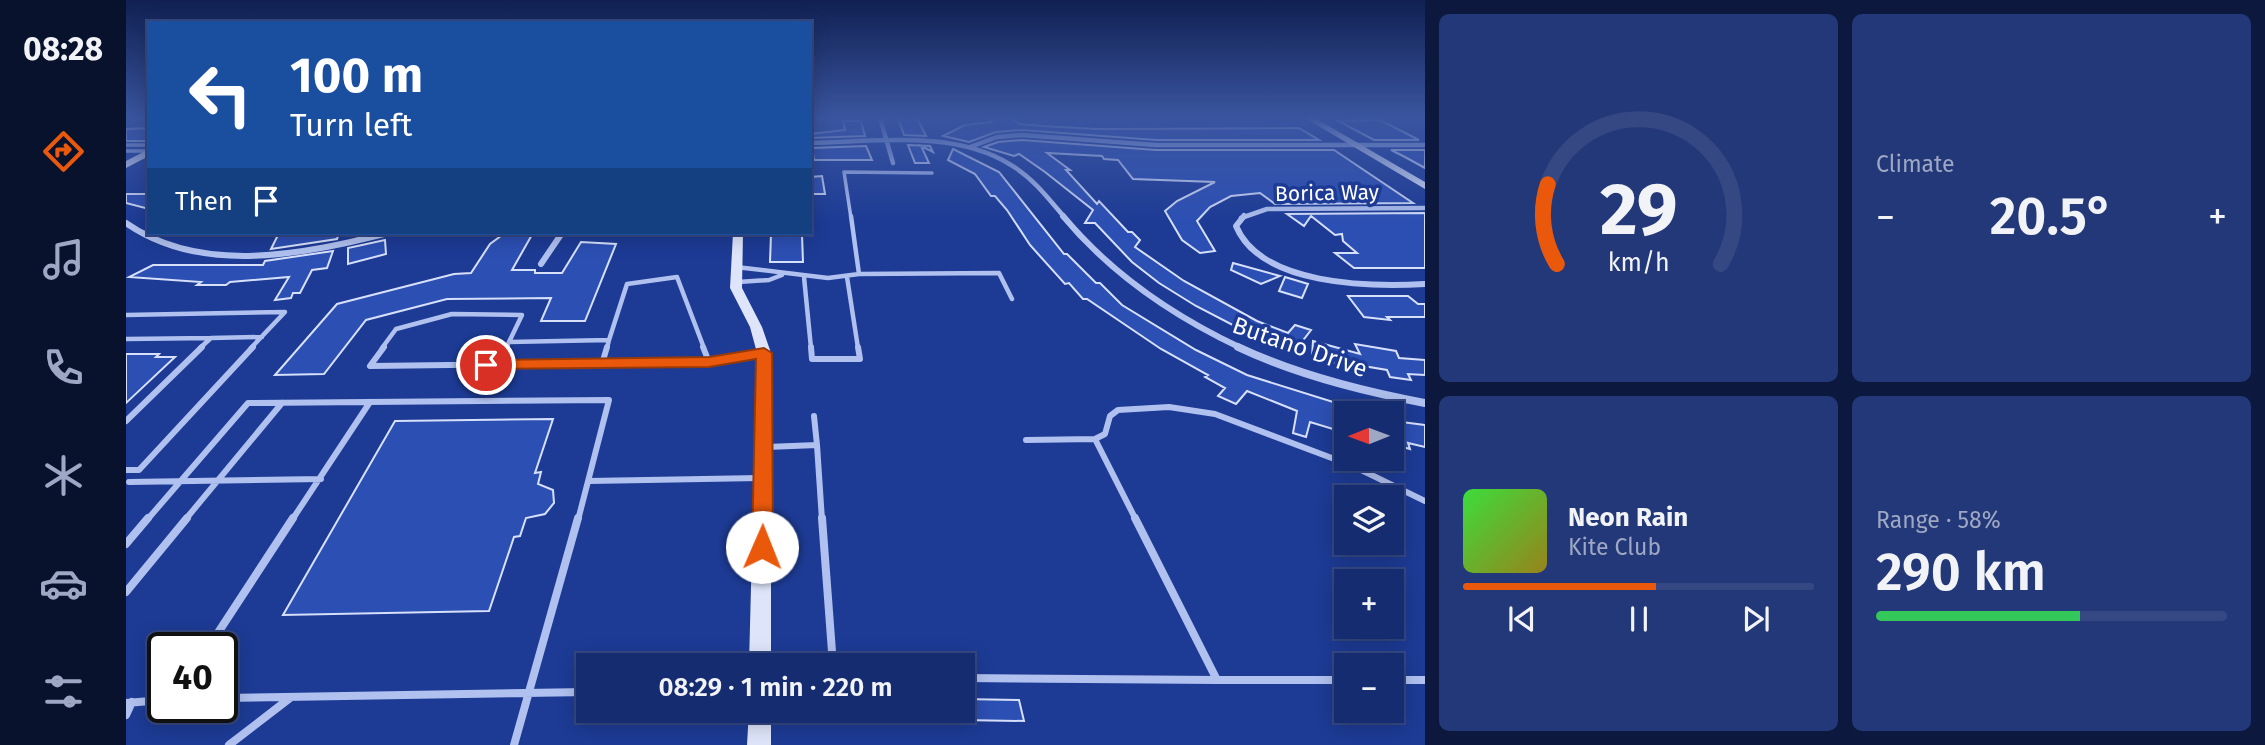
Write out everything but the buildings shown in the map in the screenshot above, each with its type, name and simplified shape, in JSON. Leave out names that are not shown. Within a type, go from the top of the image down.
[{"type":"street","points":[[126,165],[147,153]]},
{"type":"street","points":[[890,153],[893,163]]},
{"type":"street","name":"Butano Drive","points":[[983,153],[1018,168],[1094,252],[1141,292],[1214,337],[1270,361],[1323,378],[1425,403]]},
{"type":"street","points":[[1368,153],[1425,186]]},
{"type":"street","name":"Borica Way","points":[[1425,208],[1268,209],[1248,213],[1239,219],[1236,226],[1238,234],[1251,248],[1296,271],[1357,285],[1425,284]]},
{"type":"street","points":[[126,223],[146,237],[168,246],[218,254],[300,250],[378,235]]},
{"type":"street","points":[[541,264],[561,235]]},
{"type":"street","points":[[738,235],[735,274],[740,299],[756,327],[764,353],[760,653]]},
{"type":"street","points":[[759,745],[760,723]]},
{"type":"lane","points":[[859,274],[844,172],[932,173]]},
{"type":"lane","points":[[735,274],[769,270],[782,275],[804,277],[847,277],[859,274],[999,274],[1012,299]]},
{"type":"lane","points":[[735,274],[769,279],[782,275]]},
{"type":"lane","points":[[602,364],[627,284],[677,277],[709,362]]},
{"type":"lane","points":[[804,277],[813,359],[859,359],[847,277]]},
{"type":"lane","points":[[126,315],[285,313],[139,470],[126,470]]},
{"type":"lane","points":[[499,365],[522,315],[452,314],[396,329],[370,366],[499,365],[602,364],[709,362],[764,353]]},
{"type":"lane","points":[[126,340],[262,337]]},
{"type":"lane","points":[[126,421],[211,338]]},
{"type":"lane","points":[[509,342],[609,340]]},
{"type":"lane","points":[[126,544],[248,403],[609,400],[589,481],[514,745]]},
{"type":"lane","points":[[219,632],[370,402]]},
{"type":"lane","points":[[126,592],[282,403]]},
{"type":"lane","points":[[1026,440],[1095,439],[1105,434],[1110,416],[1118,410],[1169,407],[1215,414],[1353,466],[1425,500]]},
{"type":"lane","points":[[814,416],[832,653]]},
{"type":"lane","points":[[1095,439],[1217,680]]},
{"type":"lane","points":[[764,447],[817,445]]},
{"type":"lane","points":[[589,481],[764,478]]},
{"type":"lane","points":[[129,482],[321,479]]},
{"type":"lane","points":[[975,678],[1334,680]]},
{"type":"lane","points":[[1404,680],[1425,680]]},
{"type":"lane","points":[[238,698],[576,692]]},
{"type":"lane","points":[[229,745],[292,697]]},
{"type":"lane","points":[[126,715],[129,702],[147,700]]},
{"type":"route","points":[[486,365],[709,362],[764,353],[762,547]]}]
